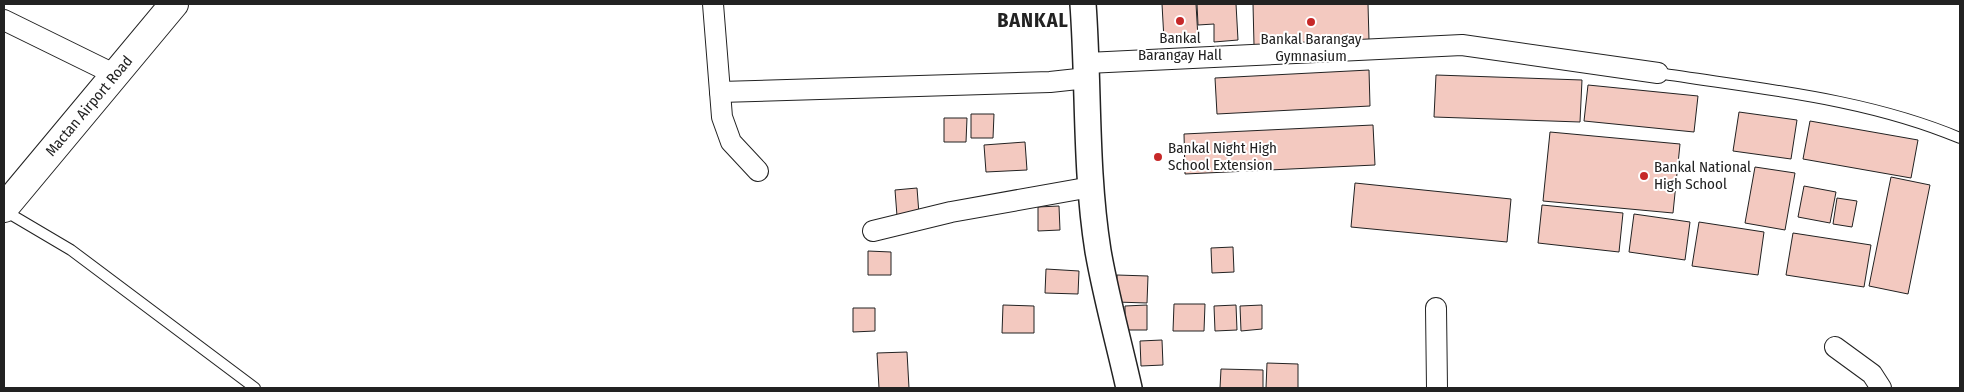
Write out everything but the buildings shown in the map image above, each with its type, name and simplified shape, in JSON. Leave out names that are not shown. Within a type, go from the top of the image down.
[{"type":"main road","name":"Mactan Airport Road","points":[[4,209],[174,4]]},
{"type":"street","points":[[713,4],[722,117],[731,142],[758,171]]},
{"type":"street","points":[[1083,4],[1091,187],[1098,251],[1129,388]]},
{"type":"street","points":[[4,20],[116,75]]},
{"type":"street","points":[[720,92],[1050,82],[1087,70],[1462,45],[1658,73]]},
{"type":"street","points":[[873,231],[949,208],[1091,187]]},
{"type":"street","points":[[1436,308],[1437,388]]},
{"type":"street","points":[[1835,347],[1872,374],[1880,388]]},
{"type":"lane","points":[[1658,73],[1843,102],[1930,125],[1960,138]]},
{"type":"lane","points":[[4,209],[71,250],[255,388]]},
{"type":"place","name":"Bankal Barangay Hall","points":[[1180,21]]},
{"type":"place","name":"Bankal Barangay Gymnasium","points":[[1311,22]]},
{"type":"place","name":"Bankal Night High School Extension","points":[[1158,157]]},
{"type":"place","name":"Bankal National High School","points":[[1644,176]]},
{"type":"district","name":"BANKAL","points":[[1033,20]]}]
